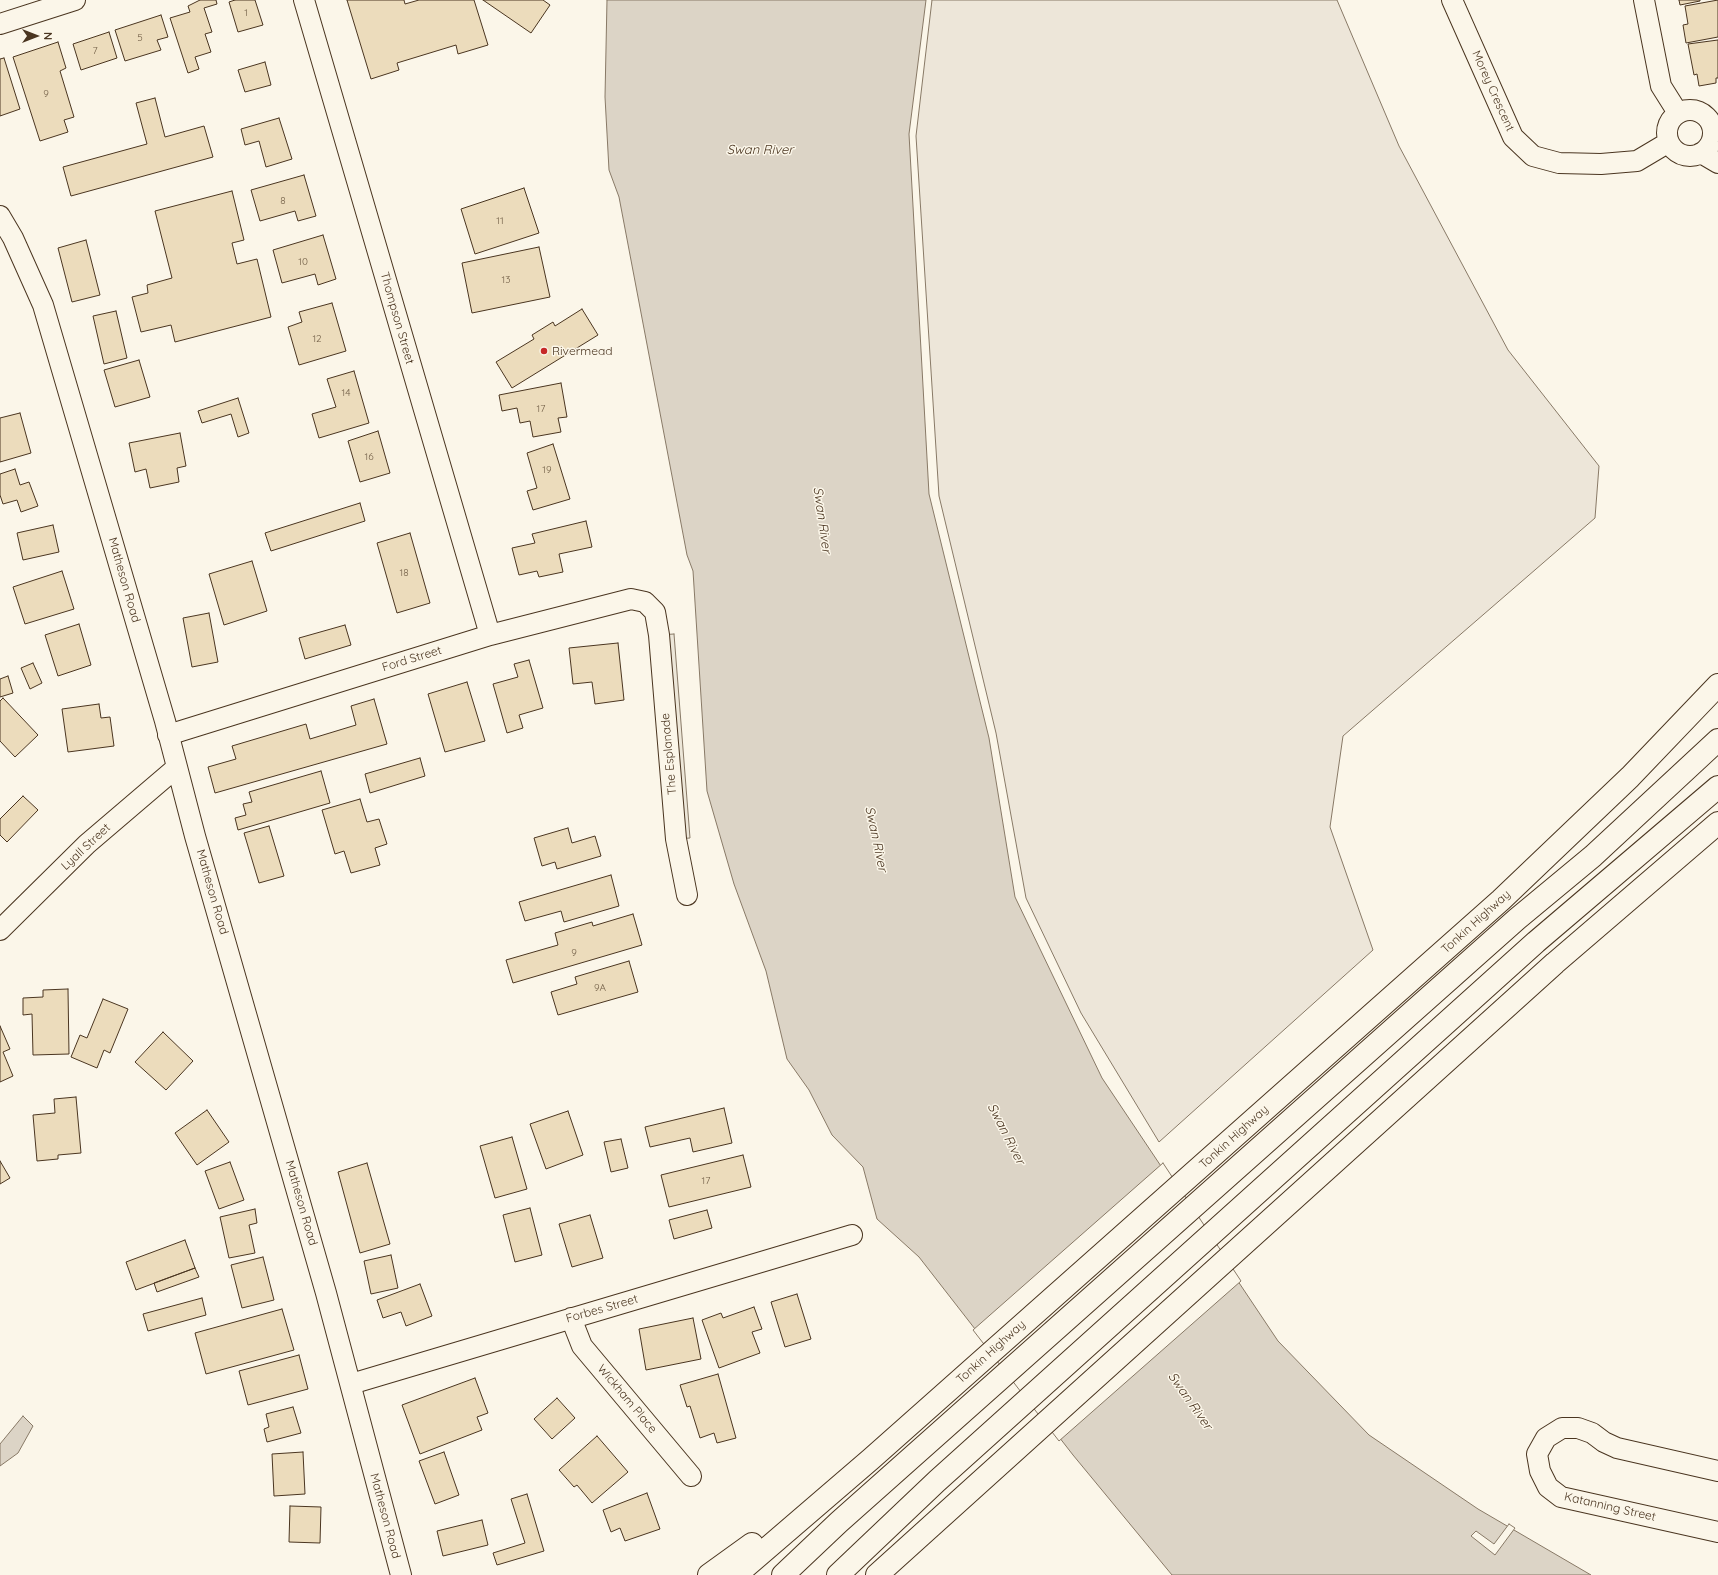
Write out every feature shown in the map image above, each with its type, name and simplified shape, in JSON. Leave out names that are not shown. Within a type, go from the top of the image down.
[{"type":"highway","name":"Tonkin Highway","points":[[736,1575],[871,1459],[1501,900],[1630,777],[1718,685]]},
{"type":"highway","points":[[783,1575],[839,1522],[1511,925],[1593,856],[1718,740]]},
{"type":"highway","points":[[838,1575],[937,1481],[1536,942],[1718,786]]},
{"type":"highway","points":[[877,1575],[1555,963],[1718,823]]},
{"type":"highway","points":[[709,1575],[871,1459]]},
{"type":"highway","points":[[893,1575],[926,1532]]},
{"type":"street","points":[[0,24],[75,0]]},
{"type":"street","name":"Thompson Street","points":[[304,0],[490,635]]},
{"type":"street","name":"Morey Crescent","points":[[1452,0],[1513,137],[1533,156],[1559,163],[1601,164],[1637,161],[1669,142]]},
{"type":"street","points":[[1644,0],[1661,86],[1678,114]]},
{"type":"street","points":[[1689,110],[1696,111],[1714,119],[1712,139],[1708,148],[1701,153],[1692,156],[1682,155],[1674,150],[1669,142],[1668,126],[1678,114],[1689,110]]},
{"type":"street","points":[[1701,153],[1718,164]]},
{"type":"street","name":"Matheson Road","points":[[0,216],[13,238],[43,305],[168,734],[176,768],[351,1384],[401,1575]]},
{"type":"street","name":"Ford Street","points":[[168,734],[490,635],[631,599],[645,602],[655,612]]},
{"type":"street","name":"The Esplanade","points":[[655,612],[659,635],[676,839],[687,895]]},
{"type":"street","name":"Lyall Street","points":[[0,930],[87,844],[176,768]]},
{"type":"street","name":"Forbes Street","points":[[351,1384],[852,1235]]},
{"type":"street","name":"Wickham Place","points":[[571,1318],[582,1346],[691,1476]]},
{"type":"street","name":"Katanning Street","points":[[1718,1471],[1617,1448],[1578,1428],[1562,1428],[1546,1438],[1537,1454],[1540,1471],[1548,1487],[1561,1497],[1718,1532]]},
{"type":"shaded area","points":[[932,0],[1337,0],[1399,146],[1508,350],[1599,466],[1595,518],[1343,736],[1330,827],[1373,950],[1159,1142],[1081,1013],[1026,898],[996,733],[939,496],[916,136]]},
{"type":"shaded area","points":[[674,634],[690,838],[676,839],[659,635]]},
{"type":"water","name":"Swan River","points":[[607,0],[926,0],[909,134],[929,494],[989,738],[1015,897],[1102,1078],[1278,1341],[1369,1435],[1478,1509],[1591,1575],[1172,1575],[1073,1455],[919,1257],[877,1219],[863,1167],[832,1135],[809,1090],[787,1059],[766,971],[734,884],[707,791],[693,571],[687,555],[619,197],[609,170],[605,97]]},
{"type":"water","points":[[23,1416],[33,1426],[18,1453],[0,1466],[0,1444]]},
{"type":"pier","points":[[1163,1163],[1241,1281],[1059,1441],[973,1330]]},
{"type":"pier","points":[[1509,1524],[1515,1528],[1495,1555],[1471,1536],[1476,1531],[1494,1544]]},
{"type":"building","points":[[200,0],[216,0],[217,4],[204,8],[212,32],[205,34],[211,52],[195,57],[199,69],[188,73],[170,18],[190,12],[188,6]]},
{"type":"building","points":[[235,0],[255,0],[263,25],[238,32],[229,2]]},
{"type":"building","points":[[347,0],[404,0],[405,4],[419,0],[474,0],[488,45],[458,54],[456,45],[397,63],[399,70],[371,79]]},
{"type":"building","points":[[483,0],[543,0],[550,5],[531,33]]},
{"type":"building","points":[[1679,0],[1700,0],[1700,1],[1680,5]]},
{"type":"building","points":[[1718,0],[1718,37],[1686,43],[1683,25],[1688,24],[1685,6]]},
{"type":"building","points":[[161,15],[168,37],[157,40],[161,50],[125,61],[115,30]]},
{"type":"building","points":[[109,32],[117,58],[81,70],[73,44]]},
{"type":"building","points":[[1718,40],[1718,78],[1716,78],[1716,83],[1699,86],[1697,74],[1694,75],[1688,44]]},
{"type":"building","points":[[58,42],[66,68],[60,71],[74,117],[64,120],[68,132],[40,141],[13,57]]},
{"type":"building","points":[[4,58],[20,109],[0,116],[0,59]]},
{"type":"building","points":[[265,62],[271,85],[245,92],[238,70]]},
{"type":"building","points":[[155,98],[165,137],[204,126],[213,157],[71,196],[63,167],[147,144],[136,103]]},
{"type":"building","points":[[279,118],[292,159],[266,167],[259,141],[245,145],[241,129]]},
{"type":"building","points":[[304,175],[316,216],[298,221],[295,211],[260,221],[251,190]]},
{"type":"building","points":[[524,188],[539,233],[475,254],[461,209]]},
{"type":"building","points":[[232,191],[244,240],[232,243],[237,264],[257,259],[271,317],[175,342],[171,325],[141,332],[132,297],[148,293],[147,285],[172,278],[155,211]]},
{"type":"building","points":[[323,235],[336,279],[318,285],[315,274],[282,283],[273,250]]},
{"type":"building","points":[[86,240],[100,295],[72,302],[58,248]]},
{"type":"building","points":[[539,247],[550,297],[472,313],[462,263]]},
{"type":"building","points":[[332,303],[346,351],[299,365],[288,327],[302,322],[299,312]]},
{"type":"building","name":"Rivermead","points":[[582,309],[598,335],[512,388],[496,362],[534,339],[532,335],[553,322],[555,326]]},
{"type":"building","points":[[116,311],[127,358],[104,364],[93,316]]},
{"type":"building","points":[[139,360],[150,397],[115,407],[104,370]]},
{"type":"building","points":[[354,371],[369,423],[319,438],[312,414],[336,407],[327,379]]},
{"type":"building","points":[[561,383],[567,417],[558,418],[561,432],[533,437],[530,421],[520,423],[517,408],[502,411],[499,395]]},
{"type":"building","points":[[238,398],[249,433],[238,437],[231,414],[202,423],[198,411]]},
{"type":"building","points":[[20,413],[31,453],[0,462],[0,418]]},
{"type":"building","points":[[378,431],[390,473],[360,482],[348,441]]},
{"type":"building","points":[[180,433],[186,466],[177,468],[179,482],[150,488],[146,469],[135,472],[129,443]]},
{"type":"building","points":[[553,444],[570,499],[533,510],[527,491],[537,488],[527,453]]},
{"type":"building","points":[[15,469],[20,485],[29,482],[38,506],[21,512],[17,500],[3,504],[0,495],[0,474]]},
{"type":"building","points":[[360,503],[365,521],[271,551],[265,533]]},
{"type":"building","points":[[586,521],[592,547],[559,554],[563,572],[539,577],[537,571],[519,575],[512,548],[535,543],[532,534]]},
{"type":"building","points":[[53,525],[59,552],[23,560],[17,533]]},
{"type":"building","points":[[410,533],[430,603],[397,613],[377,543]]},
{"type":"building","points":[[252,561],[267,611],[224,625],[209,574]]},
{"type":"building","points":[[62,571],[74,609],[25,624],[13,587]]},
{"type":"building","points":[[209,613],[218,662],[192,667],[183,618]]},
{"type":"building","points":[[79,624],[91,665],[58,676],[45,635]]},
{"type":"building","points":[[345,625],[351,645],[305,659],[299,638]]},
{"type":"building","points":[[618,643],[624,700],[595,704],[592,682],[573,684],[569,648]]},
{"type":"building","points":[[529,660],[543,708],[519,715],[523,728],[507,733],[493,684],[518,677],[514,664]]},
{"type":"building","points":[[33,663],[42,683],[30,689],[21,668]]},
{"type":"building","points":[[8,676],[13,693],[0,697],[0,679]]},
{"type":"building","points":[[467,682],[485,741],[445,752],[428,694]]},
{"type":"building","points":[[3,698],[38,735],[15,757],[0,741],[0,701]]},
{"type":"building","points":[[374,699],[387,744],[215,793],[208,767],[236,759],[232,746],[306,724],[310,739],[356,725],[351,706]]},
{"type":"building","points":[[99,704],[101,718],[110,717],[114,746],[68,752],[62,709]]},
{"type":"building","points":[[420,758],[425,776],[370,793],[365,774]]},
{"type":"building","points":[[321,771],[330,803],[238,830],[235,818],[246,815],[243,804],[252,802],[249,792]]},
{"type":"building","points":[[23,796],[38,810],[7,842],[0,835],[0,819]]},
{"type":"building","points":[[360,799],[367,822],[379,819],[387,844],[375,848],[380,865],[351,873],[344,851],[335,854],[322,810]]},
{"type":"building","points":[[269,826],[284,876],[259,883],[244,833]]},
{"type":"building","points":[[568,828],[572,843],[595,836],[601,856],[557,869],[555,862],[542,866],[534,838]]},
{"type":"building","points":[[611,875],[619,906],[564,922],[561,911],[525,921],[519,902]]},
{"type":"building","points":[[633,914],[642,945],[513,983],[506,960],[558,945],[555,933],[592,922],[593,926]]},
{"type":"building","points":[[629,961],[638,992],[558,1015],[551,992],[577,984],[575,977]]},
{"type":"building","points":[[68,989],[69,1054],[33,1055],[32,1014],[23,1015],[23,998],[43,997],[43,990]]},
{"type":"building","points":[[103,999],[128,1009],[110,1053],[104,1050],[97,1068],[71,1057],[80,1035],[87,1038]]},
{"type":"building","points":[[0,1026],[10,1049],[3,1052],[13,1076],[0,1082]]},
{"type":"building","points":[[163,1032],[193,1061],[166,1090],[135,1062]]},
{"type":"building","points":[[76,1097],[81,1153],[58,1155],[58,1159],[37,1161],[33,1115],[55,1113],[54,1099]]},
{"type":"building","points":[[724,1108],[732,1143],[693,1152],[690,1138],[650,1147],[645,1127]]},
{"type":"building","points":[[207,1110],[229,1142],[197,1165],[175,1133]]},
{"type":"building","points":[[568,1111],[583,1155],[546,1169],[530,1124]]},
{"type":"building","points":[[512,1137],[527,1189],[495,1198],[480,1146]]},
{"type":"building","points":[[621,1139],[628,1168],[611,1172],[604,1142]]},
{"type":"building","points":[[743,1155],[751,1187],[669,1207],[661,1175]]},
{"type":"building","points":[[0,1161],[10,1178],[0,1184]]},
{"type":"building","points":[[230,1162],[244,1200],[219,1209],[205,1171]]},
{"type":"building","points":[[367,1163],[390,1244],[360,1253],[338,1172]]},
{"type":"building","points":[[530,1208],[542,1255],[515,1262],[503,1215]]},
{"type":"building","points":[[255,1209],[257,1223],[249,1225],[255,1253],[229,1258],[220,1217]]},
{"type":"building","points":[[707,1210],[712,1228],[674,1239],[669,1220]]},
{"type":"building","points":[[590,1215],[603,1258],[572,1267],[559,1224]]},
{"type":"building","points":[[185,1240],[195,1268],[136,1290],[126,1262]]},
{"type":"building","points":[[391,1255],[398,1288],[371,1294],[364,1261]]},
{"type":"building","points":[[263,1257],[274,1300],[242,1308],[231,1265]]},
{"type":"building","points":[[195,1268],[199,1277],[157,1292],[154,1283]]},
{"type":"building","points":[[420,1284],[432,1316],[406,1326],[401,1312],[383,1318],[377,1300]]},
{"type":"building","points":[[797,1294],[811,1339],[785,1347],[771,1302]]},
{"type":"building","points":[[202,1298],[206,1315],[148,1331],[143,1314]]},
{"type":"building","points":[[754,1307],[762,1329],[752,1332],[760,1353],[719,1368],[702,1320],[721,1313],[723,1318]]},
{"type":"building","points":[[282,1309],[294,1350],[206,1374],[195,1333]]},
{"type":"building","points":[[693,1318],[701,1359],[646,1370],[639,1329]]},
{"type":"building","points":[[299,1355],[308,1389],[248,1405],[239,1371]]},
{"type":"building","points":[[718,1374],[736,1438],[717,1443],[714,1433],[700,1438],[690,1406],[687,1407],[680,1385]]},
{"type":"building","points":[[475,1378],[488,1413],[477,1417],[482,1430],[420,1454],[402,1405]]},
{"type":"building","points":[[557,1398],[575,1418],[552,1439],[534,1419]]},
{"type":"building","points":[[293,1407],[301,1433],[267,1442],[264,1429],[269,1427],[266,1414]]},
{"type":"building","points":[[597,1436],[628,1472],[592,1503],[577,1485],[574,1487],[559,1470]]},
{"type":"building","points":[[303,1452],[305,1494],[274,1496],[272,1454]]},
{"type":"building","points":[[444,1452],[459,1495],[435,1504],[419,1461]]},
{"type":"building","points":[[647,1493],[660,1529],[625,1541],[620,1528],[611,1532],[603,1510]]},
{"type":"building","points":[[527,1494],[544,1551],[497,1565],[493,1553],[525,1543],[511,1499]]},
{"type":"building","points":[[290,1506],[321,1507],[320,1543],[289,1542]]},
{"type":"building","points":[[482,1520],[488,1545],[443,1556],[437,1531]]},
{"type":"place","name":"Rivermead","points":[[544,351]]}]
